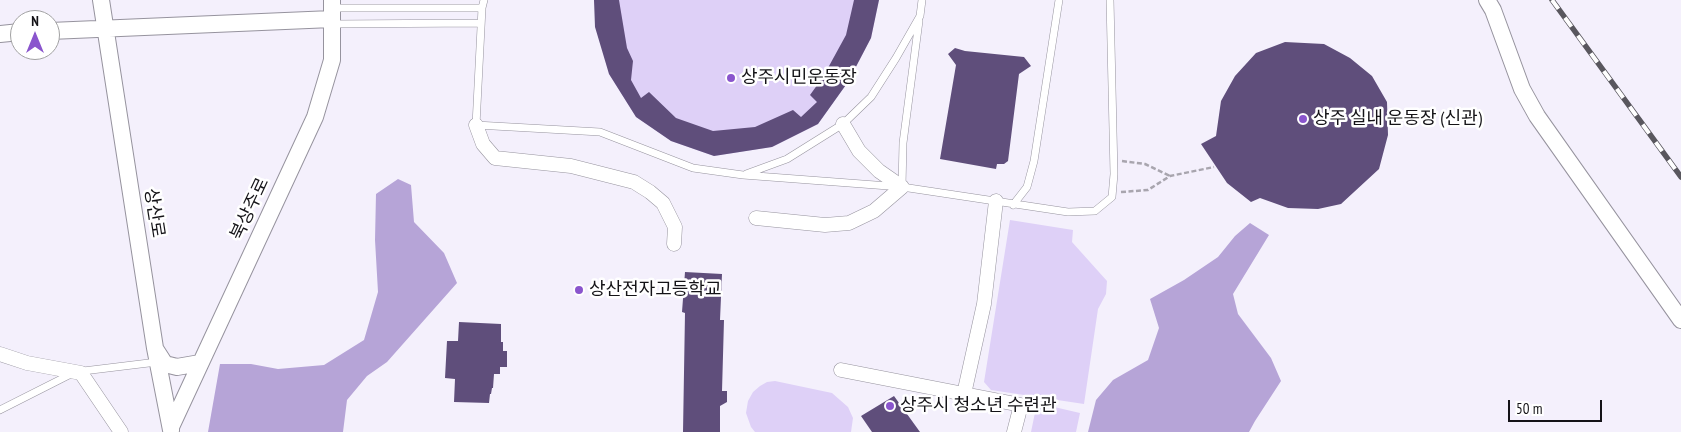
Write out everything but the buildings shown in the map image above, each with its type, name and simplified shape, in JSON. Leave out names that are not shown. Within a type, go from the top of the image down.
[{"type":"street","name":"상산로","points":[[101,0],[156,355],[171,429]]},
{"type":"street","points":[[1487,0],[1493,10],[1522,89],[1536,116],[1681,320]]},
{"type":"street","points":[[60,30],[332,13]]},
{"type":"street","name":"북상주로","points":[[171,429],[315,117],[332,60],[332,13]]},
{"type":"street","points":[[756,218],[825,224],[848,223],[874,211],[902,187],[879,171],[859,151],[843,124]]},
{"type":"street","points":[[476,125],[483,144],[495,158],[571,166],[634,182],[663,202],[675,227],[674,244]]},
{"type":"street","points":[[964,394],[984,304],[996,201]]},
{"type":"street","points":[[0,354],[27,363],[81,373],[121,432]]},
{"type":"street","points":[[156,355],[165,364],[176,367],[200,363]]},
{"type":"street","points":[[841,370],[1021,405],[1014,432]]},
{"type":"lane","points":[[484,0],[476,125],[600,132],[693,168],[743,175],[902,187],[1068,212],[1096,211],[1112,197],[1114,174],[1110,0]]},
{"type":"lane","points":[[902,187],[903,143],[922,0]]},
{"type":"lane","points":[[1013,205],[1027,187],[1034,161],[1059,0]]},
{"type":"lane","points":[[332,13],[482,8]]},
{"type":"lane","points":[[332,13],[482,23]]},
{"type":"lane","points":[[743,175],[786,160],[843,124],[871,98],[920,16]]},
{"type":"lane","points":[[0,410],[75,372],[156,355]]},
{"type":"path","points":[[1113,159],[1145,164],[1170,176]]},
{"type":"path","points":[[1112,193],[1148,190],[1170,176],[1214,167]]},
{"type":"shaded area","name":"상주시민운동장","points":[[594,0],[879,0],[871,38],[848,82],[818,124],[772,147],[714,156],[671,141],[636,117],[609,74]]},
{"type":"shaded area","points":[[398,179],[411,185],[414,222],[444,253],[457,283],[387,362],[367,376],[347,400],[343,432],[208,432],[220,364],[251,364],[278,369],[324,365],[364,340],[378,292],[375,240],[376,194]]},
{"type":"shaded area","points":[[1010,220],[1073,230],[1072,242],[1107,281],[1106,294],[1098,309],[1084,404],[991,390],[984,382]]},
{"type":"shaded area","points":[[1250,223],[1269,235],[1233,294],[1238,314],[1271,358],[1281,381],[1249,432],[1088,432],[1096,400],[1113,380],[1148,360],[1159,328],[1150,299],[1184,280],[1218,257],[1235,236]]},
{"type":"shaded area","points":[[775,381],[832,393],[848,407],[853,418],[851,432],[755,432],[746,413],[748,401],[753,392],[760,386],[767,382]]},
{"type":"shaded area","points":[[1037,403],[1080,413],[1076,432],[1031,432]]},
{"type":"railway","points":[[1552,0],[1681,177]]},
{"type":"place","name":"상주시민운동장","points":[[731,78]]},
{"type":"place","name":"상주 실내 운동장 (신관)","points":[[1303,119]]},
{"type":"place","name":"상산전자고등학교","points":[[579,290]]},
{"type":"place","name":"상주시 청소년 수련관","points":[[890,406]]}]
